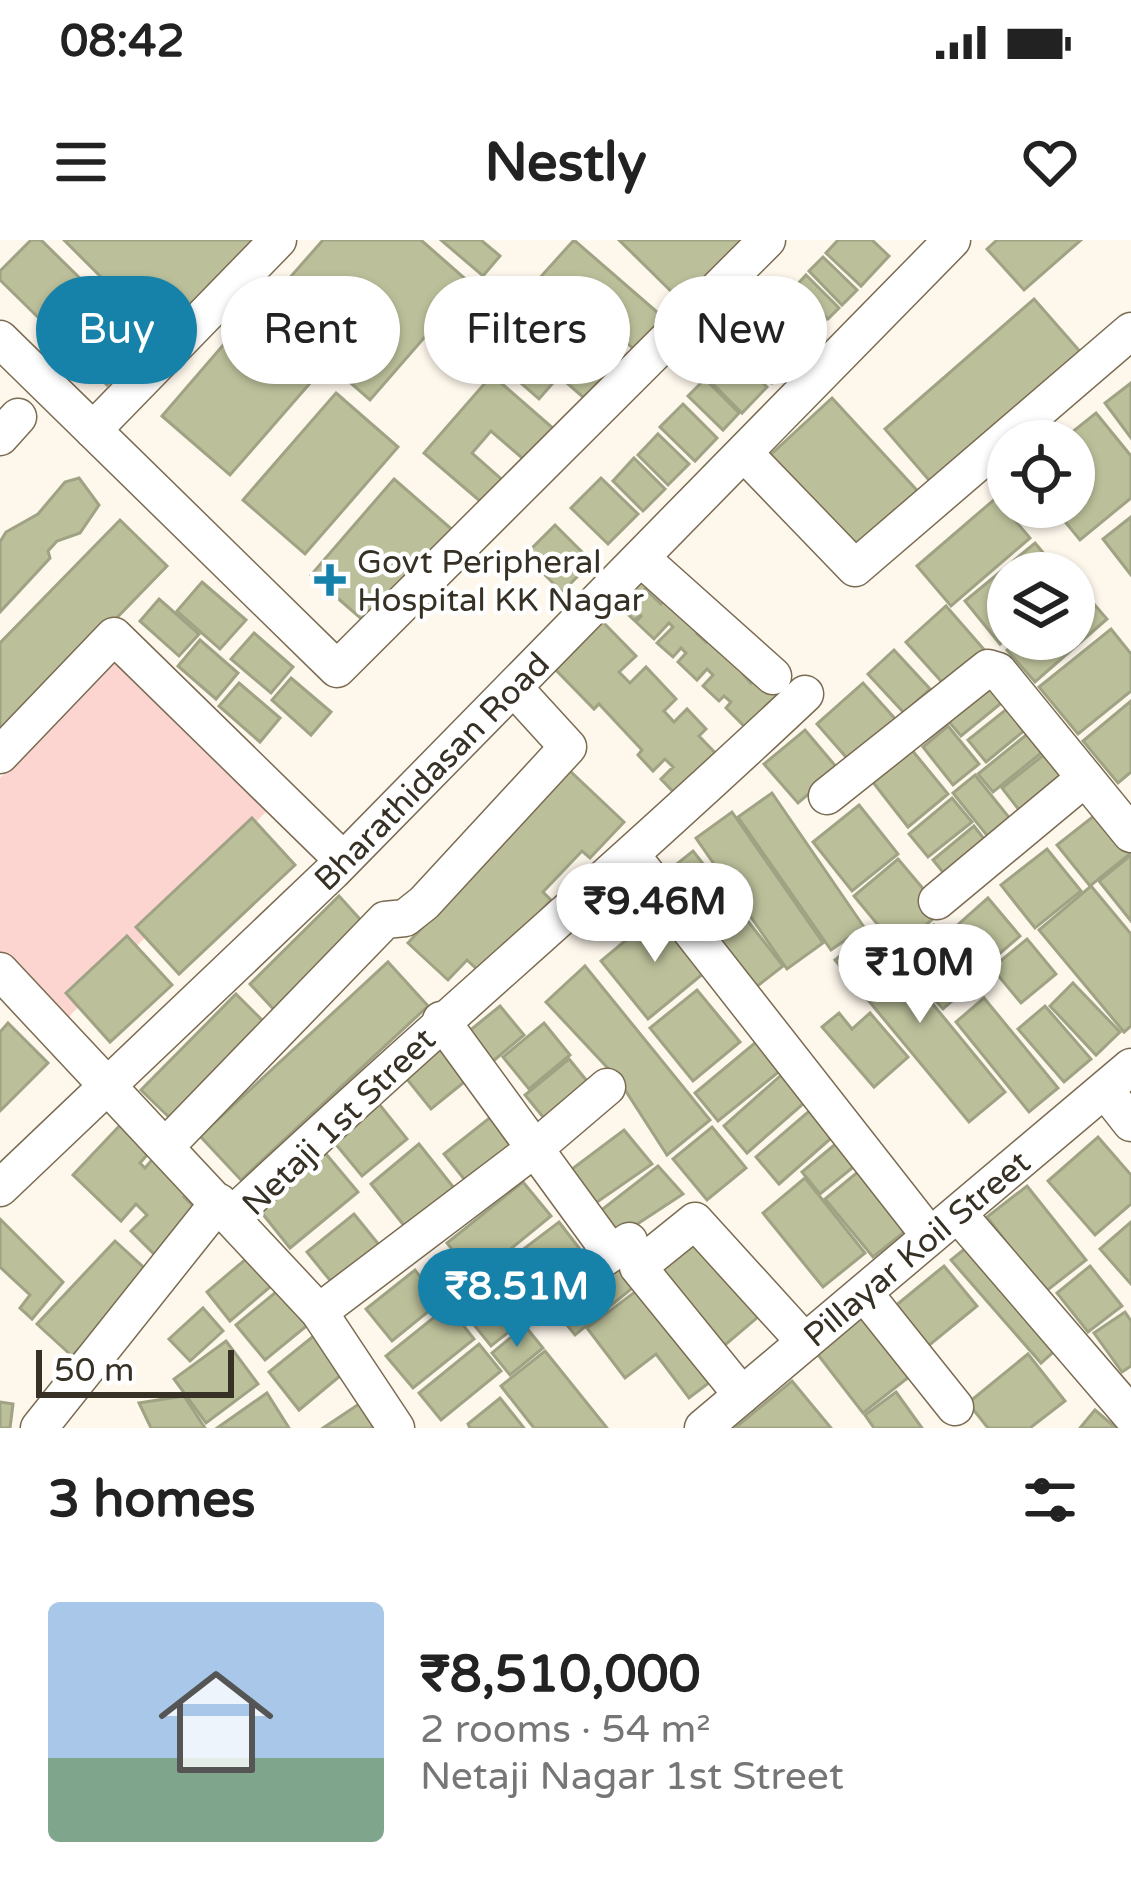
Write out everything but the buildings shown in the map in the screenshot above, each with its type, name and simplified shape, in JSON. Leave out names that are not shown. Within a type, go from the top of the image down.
[{"type":"street","points":[[93,430],[278,240]]},
{"type":"street","points":[[0,339],[337,669],[767,240]]},
{"type":"street","name":"Bharathidasan Road","points":[[0,1189],[112,1087],[343,860],[952,240]]},
{"type":"street","points":[[745,454],[855,568],[1131,331]]},
{"type":"street","name":"Netaji 1st Street","points":[[39,1428],[227,1212],[244,1204],[441,1020],[633,856],[789,685],[641,558]]},
{"type":"street","points":[[0,755],[114,636],[343,860]]},
{"type":"street","points":[[827,796],[988,668],[998,670],[1131,835]]},
{"type":"street","points":[[166,1145],[385,920],[405,918],[424,903],[568,748],[514,688]]},
{"type":"street","points":[[937,901],[1084,778]]},
{"type":"street","points":[[633,856],[944,1225],[1131,1415]]},
{"type":"street","points":[[0,971],[319,1312],[392,1426]]},
{"type":"street","points":[[441,1020],[611,1252]]},
{"type":"street","points":[[1118,1079],[1131,1123]]},
{"type":"street","name":"Pillayar Koil Street","points":[[703,1428],[1118,1079]]},
{"type":"street","points":[[319,1312],[533,1150],[607,1087]]},
{"type":"street","points":[[557,1290],[692,1200]]},
{"type":"street","points":[[742,1395],[638,1267],[695,1221],[805,1342]]},
{"type":"street","points":[[863,1293],[955,1407]]},
{"type":"shaded area","points":[[126,644],[283,794],[62,1024],[0,960],[0,778]]},
{"type":"place","name":"Govt Peripheral Hospital KK Nagar","points":[[330,580]]}]
